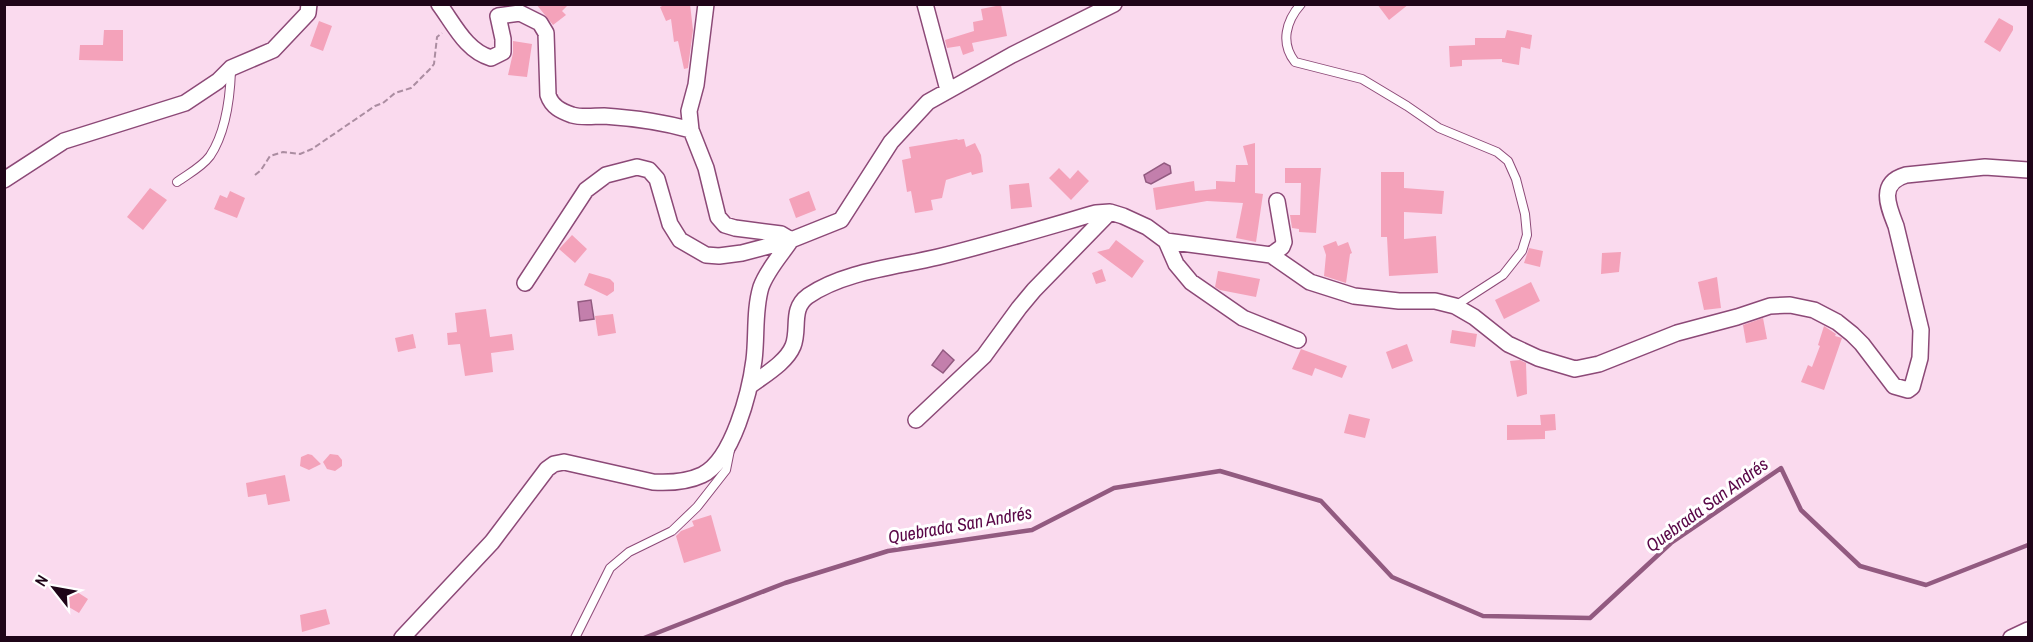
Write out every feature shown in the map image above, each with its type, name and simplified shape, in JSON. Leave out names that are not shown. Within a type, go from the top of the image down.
[{"type":"street","points":[[4,180],[64,141],[185,103],[218,81],[231,68],[273,50],[308,13],[309,4]]},
{"type":"street","points":[[439,4],[470,47],[480,55],[491,58],[503,52],[503,39],[493,10],[520,13],[540,23],[546,33],[548,95],[551,103],[561,111],[575,116],[603,116],[660,122],[691,130]]},
{"type":"street","points":[[706,4],[696,85],[689,111],[691,130],[706,168],[718,217],[725,225],[782,234],[791,240]]},
{"type":"street","points":[[925,4],[948,90]]},
{"type":"street","points":[[525,283],[586,190],[606,175],[637,167],[649,170],[657,179],[670,224],[680,240],[706,255],[742,253],[791,240],[841,220],[891,142],[928,102],[1012,55],[1114,4]]},
{"type":"street","points":[[750,386],[783,361],[790,352],[794,344],[797,311],[800,304],[810,295],[850,278],[1096,213],[1110,212],[1147,227],[1166,241],[1271,255],[1310,282],[1354,296],[1400,301],[1435,301],[1455,306],[1474,317],[1508,344],[1575,369],[1599,364],[1677,333],[1770,306],[1790,305],[1814,310],[1843,327],[1862,344],[1894,387],[1908,390],[1920,358],[1921,330],[1896,226],[1890,212],[1887,196],[1889,186],[1896,178],[1906,175],[1985,167],[2028,170]]},
{"type":"street","points":[[1271,255],[1282,247],[1284,242],[1277,201]]},
{"type":"street","points":[[916,420],[984,356],[1034,290],[1110,212]]},
{"type":"street","points":[[402,638],[492,542],[536,483],[554,464],[564,462],[653,482],[686,481],[714,467],[733,437],[750,386],[761,287],[767,274],[791,240]]},
{"type":"street","points":[[1166,241],[1176,264],[1191,282],[1243,318],[1298,340]]},
{"type":"street","points":[[2012,638],[2028,630]]},
{"type":"lane","points":[[1301,4],[1291,15],[1287,28],[1288,47],[1295,62],[1362,79],[1439,128],[1497,152],[1508,161],[1516,179],[1525,214],[1527,235],[1522,251],[1503,275],[1455,306]]},
{"type":"lane","points":[[177,182],[209,156],[219,137],[230,98],[231,68]]},
{"type":"lane","points":[[575,638],[610,568],[629,552],[672,531],[697,507],[726,471],[733,437]]},
{"type":"path","points":[[255,175],[270,156],[283,152],[300,154],[312,149],[395,93],[411,88],[434,64],[436,37],[454,24]]},
{"type":"shaded area","points":[[1164,163],[1170,166],[1171,173],[1151,184],[1146,182],[1144,175]]},
{"type":"shaded area","points":[[591,300],[594,319],[580,321],[578,302]]},
{"type":"shaded area","points":[[943,350],[954,360],[943,373],[932,365]]},
{"type":"building","points":[[536,4],[569,4],[562,11],[566,15],[553,25]]},
{"type":"building","points":[[667,4],[690,4],[693,30],[688,68],[684,69],[678,41],[674,42],[671,19],[666,21],[660,7]]},
{"type":"building","points":[[1377,4],[1409,4],[1389,20]]},
{"type":"building","points":[[1001,5],[1007,36],[972,43],[974,51],[963,55],[960,46],[947,48],[945,40],[974,31],[973,22],[983,20],[981,9]]},
{"type":"building","points":[[1999,18],[2013,26],[2000,52],[1984,42]]},
{"type":"building","points":[[319,21],[332,26],[323,51],[310,46]]},
{"type":"building","points":[[104,30],[123,30],[123,61],[79,60],[80,45],[103,45]]},
{"type":"building","points":[[1507,30],[1532,35],[1530,49],[1521,47],[1519,65],[1502,62],[1502,59],[1462,60],[1462,66],[1450,67],[1449,46],[1475,45],[1475,38],[1505,38]]},
{"type":"building","points":[[513,41],[532,44],[527,77],[508,75]]},
{"type":"building","points":[[964,139],[966,147],[975,143],[981,155],[983,172],[972,175],[971,172],[946,180],[942,198],[931,200],[933,210],[915,213],[911,191],[907,192],[902,160],[911,158],[909,147]]},
{"type":"building","points":[[1255,143],[1255,193],[1263,194],[1256,242],[1236,238],[1243,203],[1207,201],[1156,210],[1153,188],[1194,181],[1195,191],[1216,189],[1216,181],[1235,182],[1236,165],[1248,165],[1243,146]]},
{"type":"building","points":[[1059,168],[1070,179],[1078,170],[1089,181],[1071,200],[1049,178]]},
{"type":"building","points":[[1285,168],[1321,168],[1316,233],[1299,232],[1299,229],[1292,228],[1290,215],[1300,215],[1301,183],[1285,183]]},
{"type":"building","points":[[1381,172],[1404,172],[1404,188],[1444,191],[1442,214],[1404,212],[1404,239],[1436,236],[1438,273],[1389,276],[1387,237],[1381,237]]},
{"type":"building","points":[[1029,183],[1032,207],[1011,209],[1009,185]]},
{"type":"building","points":[[150,188],[167,200],[143,230],[127,217]]},
{"type":"building","points":[[230,191],[245,198],[237,218],[214,209],[220,195],[227,198]]},
{"type":"building","points":[[809,191],[816,210],[796,218],[789,199]]},
{"type":"building","points":[[572,235],[587,249],[575,263],[559,249]]},
{"type":"building","points":[[1116,240],[1144,261],[1132,278],[1097,252],[1109,249]]},
{"type":"building","points":[[1336,241],[1338,246],[1348,242],[1352,253],[1346,283],[1324,276],[1326,255],[1323,246]]},
{"type":"building","points":[[1529,248],[1543,251],[1540,267],[1524,263]]},
{"type":"building","points":[[1621,252],[1619,272],[1601,274],[1602,253]]},
{"type":"building","points":[[1102,269],[1106,281],[1096,284],[1092,273]]},
{"type":"building","points":[[1218,271],[1260,279],[1256,297],[1215,287]]},
{"type":"building","points":[[589,273],[610,279],[614,283],[614,291],[607,296],[584,285]]},
{"type":"building","points":[[1717,277],[1721,308],[1704,310],[1698,282]]},
{"type":"building","points":[[1531,282],[1540,301],[1504,319],[1495,300]]},
{"type":"building","points":[[486,309],[490,337],[512,334],[514,350],[491,353],[493,372],[465,376],[460,344],[448,345],[447,333],[457,332],[455,313]]},
{"type":"building","points":[[613,314],[616,333],[598,336],[595,316]]},
{"type":"building","points":[[1763,318],[1767,339],[1746,343],[1743,325]]},
{"type":"building","points":[[1824,326],[1836,334],[1835,336],[1842,338],[1824,390],[1801,382],[1808,365],[1812,367]]},
{"type":"building","points":[[1452,330],[1477,334],[1475,347],[1450,343]]},
{"type":"building","points":[[413,334],[416,348],[398,352],[395,338]]},
{"type":"building","points":[[1407,344],[1413,361],[1392,369],[1386,352]]},
{"type":"building","points":[[1301,349],[1347,366],[1342,378],[1315,368],[1312,376],[1292,369]]},
{"type":"building","points":[[1520,360],[1526,363],[1527,394],[1517,397],[1510,361]]},
{"type":"building","points":[[1349,414],[1370,419],[1365,438],[1344,433]]},
{"type":"building","points":[[1555,414],[1556,430],[1545,431],[1545,439],[1507,440],[1507,425],[1541,425],[1540,415]]},
{"type":"building","points":[[308,454],[321,464],[309,470],[300,466],[301,457]]},
{"type":"building","points":[[330,454],[338,455],[342,460],[342,466],[335,471],[327,469],[323,462]]},
{"type":"building","points":[[285,475],[290,501],[268,505],[266,494],[248,497],[246,483]]},
{"type":"building","points":[[711,515],[721,551],[684,563],[676,536],[681,531],[694,526],[692,521]]},
{"type":"building","points":[[71,588],[88,599],[79,613],[62,603]]},
{"type":"building","points":[[326,609],[330,624],[302,632],[300,615]]},
{"type":"waterway","name":"Quebrada San Andrés","points":[[644,638],[785,583],[888,551],[1032,530],[1114,488],[1220,471],[1321,501],[1392,577],[1483,616],[1590,618],[1671,543],[1781,468],[1801,510],[1860,566],[1926,585],[2028,545]]}]
